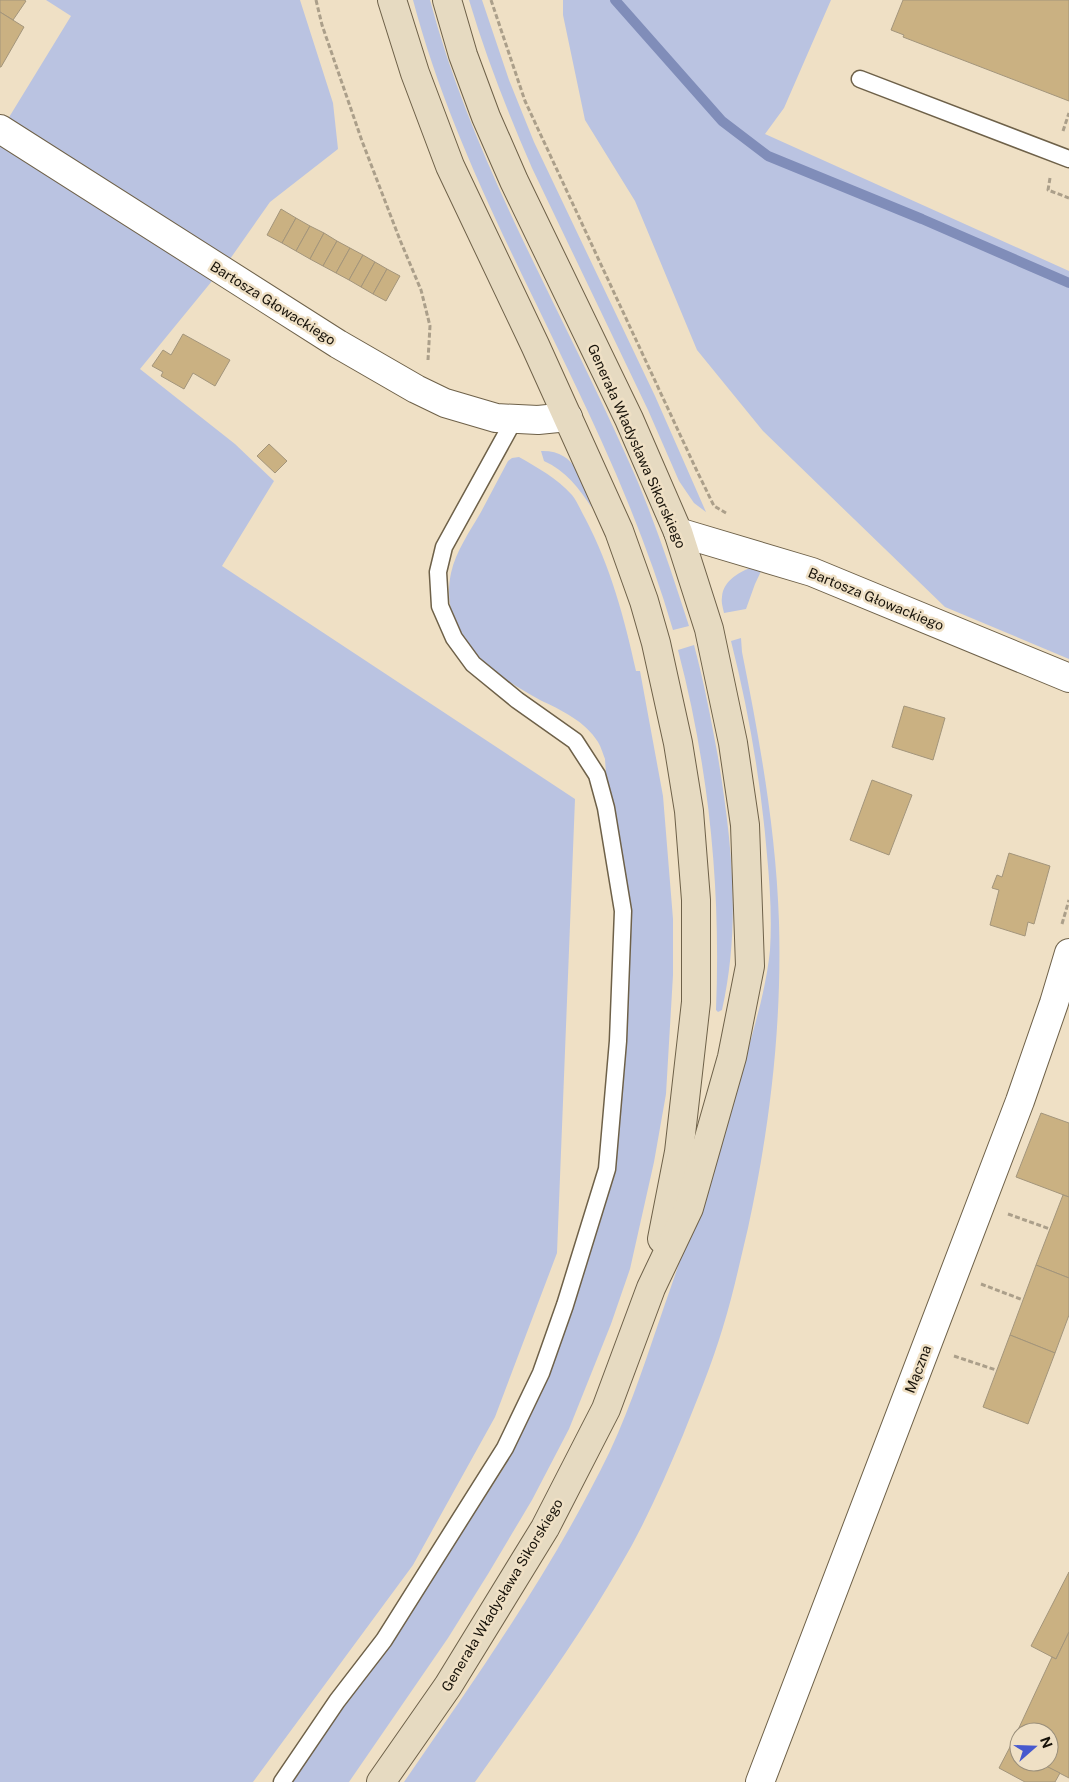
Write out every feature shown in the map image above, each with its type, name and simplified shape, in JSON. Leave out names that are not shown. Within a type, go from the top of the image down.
[{"type":"main road","name":"Generała Władysława Sikorskiego","points":[[392,0],[415,73],[450,166],[619,530],[644,601],[656,643],[678,743],[689,811],[696,900],[696,1002],[679,1152],[668,1216],[651,1288]]},
{"type":"main road","name":"Generała Władysława Sikorskiego","points":[[381,1782],[448,1686],[545,1528],[606,1409],[651,1288],[689,1208],[732,1057],[750,966],[746,825],[733,743],[709,628],[678,532],[629,420],[514,181],[486,117],[463,55],[447,0]]},
{"type":"street","name":"Bartosza Głowackiego","points":[[0,129],[338,344],[416,389],[445,403],[496,418],[514,420],[568,417]]},
{"type":"street","name":"Bartosza Głowackiego","points":[[678,532],[812,572],[1069,678]]},
{"type":"street","name":"Mączna","points":[[760,1782],[1016,1110],[1054,1003],[1069,953]]},
{"type":"lane","points":[[860,78],[1069,158]]},
{"type":"lane","points":[[282,1782],[337,1701],[384,1640],[505,1448],[541,1373],[607,1169],[618,1041],[624,911],[606,808],[597,774],[575,741],[517,700],[473,664],[454,638],[440,606],[438,572],[444,548],[514,420]]},
{"type":"path","points":[[316,0],[322,25],[362,141],[423,299],[430,326],[428,361],[416,389]]},
{"type":"path","points":[[491,0],[525,101],[696,469],[714,506],[733,516]]},
{"type":"path","points":[[1006,1213],[1050,1229]]},
{"type":"path","points":[[980,1284],[1023,1300]]},
{"type":"path","points":[[953,1356],[996,1370]]},
{"type":"shaded area","points":[[46,0],[300,0],[333,103],[338,149],[270,202],[230,259],[140,369],[235,444],[274,481],[222,566],[575,799],[557,1253],[495,1417],[413,1565],[253,1782],[0,1782],[0,132],[71,16]]},
{"type":"shaded area","points":[[413,0],[430,0],[448,59],[492,174],[634,474],[660,538],[689,626],[673,630],[649,558],[611,463],[473,169],[450,114]]},
{"type":"shaded area","points":[[469,0],[482,0],[509,80],[534,142],[655,396],[706,512],[694,503],[679,481],[648,410],[532,168],[498,85]]},
{"type":"shaded area","points":[[563,0],[831,0],[784,108],[765,134],[1069,271],[1069,659],[945,607],[763,431],[697,350],[635,201],[585,120],[563,15]]},
{"type":"shaded area","points":[[541,451],[553,452],[570,461],[581,478],[592,508],[571,481],[559,470],[544,461]]},
{"type":"shaded area","points":[[519,457],[560,483],[577,503],[602,555],[622,613],[636,671],[640,671],[663,796],[673,919],[673,975],[666,1094],[654,1162],[630,1269],[611,1324],[569,1429],[532,1500],[448,1638],[349,1782],[292,1782],[327,1727],[505,1466],[523,1426],[606,1190],[623,1022],[605,759],[598,742],[579,722],[522,690],[487,665],[461,634],[453,616],[449,595],[451,573],[460,549],[508,461]]},
{"type":"shaded area","points":[[755,566],[763,567],[746,609],[724,613],[722,605],[723,591],[729,581]]},
{"type":"shaded area","points":[[741,638],[771,820],[779,922],[779,999],[773,1076],[763,1152],[748,1228],[727,1315],[694,1409],[646,1518],[603,1594],[550,1675],[475,1782],[404,1782],[513,1621],[588,1495],[610,1451],[633,1397],[646,1360],[751,1039],[767,973],[771,914],[758,774],[749,721],[731,641]]},
{"type":"shaded area","points":[[694,645],[718,757],[730,852],[733,915],[731,947],[722,1010],[718,1012],[716,1010],[717,919],[710,828],[698,739],[678,650]]},
{"type":"building","points":[[0,0],[26,1],[13,20],[0,12]]},
{"type":"building","points":[[903,0],[1069,0],[1069,101],[903,37],[904,35],[891,30]]},
{"type":"building","points":[[0,12],[24,27],[1,67],[0,67]]},
{"type":"building","points":[[281,209],[296,218],[282,243],[267,235]]},
{"type":"building","points":[[296,218],[310,226],[296,251],[282,243]]},
{"type":"building","points":[[310,226],[324,233],[310,259],[296,251]]},
{"type":"building","points":[[324,233],[337,241],[323,266],[310,259]]},
{"type":"building","points":[[337,241],[350,248],[336,273],[323,266]]},
{"type":"building","points":[[350,248],[363,255],[349,280],[336,273]]},
{"type":"building","points":[[363,255],[375,262],[361,287],[349,280]]},
{"type":"building","points":[[375,262],[387,269],[373,294],[361,287]]},
{"type":"building","points":[[387,269],[400,276],[386,301],[373,294]]},
{"type":"building","points":[[183,334],[230,360],[215,386],[193,373],[184,389],[161,376],[163,372],[152,366],[163,350],[171,355]]},
{"type":"building","points":[[269,444],[287,461],[275,473],[257,456]]},
{"type":"building","points":[[904,706],[945,718],[933,760],[892,747]]},
{"type":"building","points":[[872,780],[912,795],[889,855],[850,840]]},
{"type":"building","points":[[1009,853],[1050,866],[1034,924],[1028,922],[1025,936],[990,925],[999,890],[992,888],[997,875],[1002,877]]},
{"type":"building","points":[[1041,1113],[1069,1123],[1069,1197],[1016,1177]]},
{"type":"building","points":[[1063,1195],[1069,1197],[1069,1278],[1036,1265]]},
{"type":"building","points":[[1036,1265],[1069,1278],[1069,1315],[1055,1353],[1010,1335]]},
{"type":"building","points":[[1010,1335],[1055,1353],[1028,1424],[983,1407]]},
{"type":"building","points":[[1069,1572],[1069,1632],[1056,1659],[1031,1646]]},
{"type":"building","points":[[1069,1632],[1069,1778],[1057,1772],[1059,1772],[1059,1722],[1022,1722],[1052,1657],[1056,1659]]},
{"type":"building","points":[[1009,1749],[1009,1772],[1060,1773],[1055,1782],[1025,1782],[999,1768]]},
{"type":"waterway","points":[[615,0],[722,121],[768,156],[922,219],[1069,283]]}]
